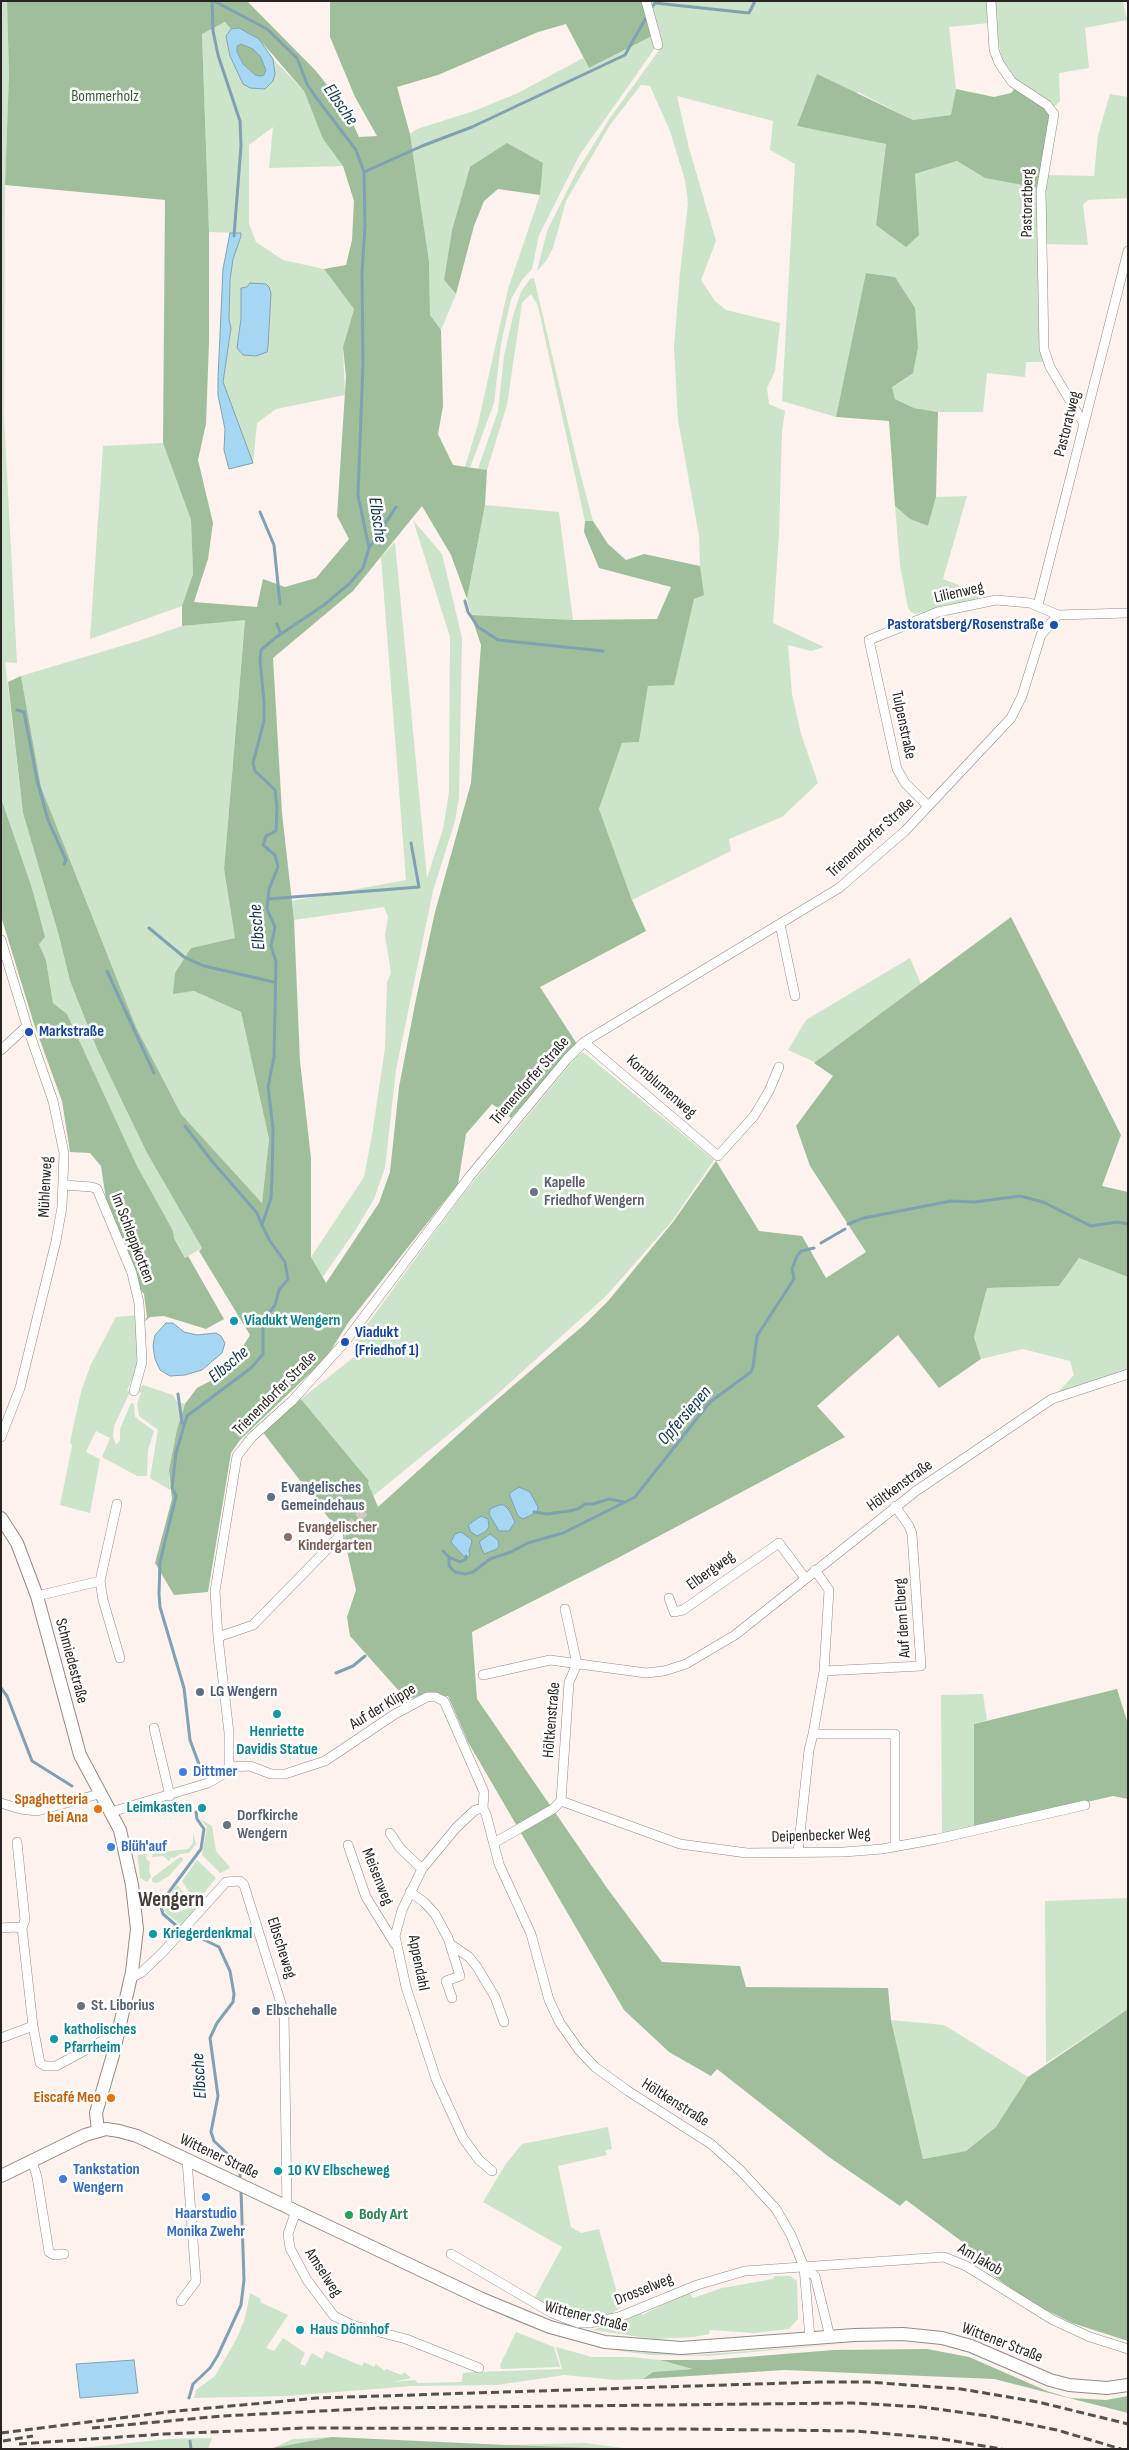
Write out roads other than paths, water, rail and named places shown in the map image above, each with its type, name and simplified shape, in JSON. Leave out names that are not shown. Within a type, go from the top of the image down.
[{"type":"main road","name":"Schmiedestraße","points":[[1,1518],[14,1536],[37,1596],[74,1738],[86,1770],[111,1812],[122,1838],[136,1910],[137,1929],[131,1978],[119,2032],[96,2113],[98,2130]]},
{"type":"main road","name":"Wittener Straße","points":[[98,2130],[128,2133],[529,2319],[605,2342],[681,2348],[810,2338],[903,2334],[942,2338],[971,2346],[1050,2380],[1069,2385],[1107,2388],[1128,2385]]},
{"type":"main road","points":[[1,2176],[85,2134],[98,2130]]},
{"type":"street","points":[[646,1],[658,45]]},
{"type":"street","name":"Pastoratberg","points":[[991,1],[994,50],[999,63],[1012,82],[1051,108],[1054,114],[1040,191],[1044,349],[1050,367],[1084,424]]},
{"type":"street","name":"Pastoratweg","points":[[1038,605],[1128,251]]},
{"type":"street","name":"Lilienweg","points":[[869,640],[938,612],[968,605],[1007,600],[1038,605],[1058,615]]},
{"type":"street","points":[[1058,615],[1128,613]]},
{"type":"street","name":"Trienendorfer Straße","points":[[229,1767],[229,1732],[215,1605],[216,1576],[234,1467],[242,1448],[292,1400],[345,1342],[470,1176],[554,1074],[584,1042],[845,884],[905,831],[1011,718],[1022,696],[1041,635],[1058,615]]},
{"type":"street","name":"Tulpenstraße","points":[[869,640],[897,769],[905,783],[928,806]]},
{"type":"street","points":[[780,924],[795,996]]},
{"type":"street","name":"Mühlenweg","points":[[1,940],[27,1026],[56,1109],[64,1153],[64,1185],[59,1226],[25,1369],[1,1437]]},
{"type":"street","points":[[1,1050],[27,1026]]},
{"type":"street","name":"Kornblumenweg","points":[[584,1042],[718,1156],[754,1116],[769,1091],[779,1066]]},
{"type":"street","name":"Im Schleppkotten","points":[[64,1185],[97,1189],[132,1273],[139,1303],[142,1362],[134,1391]]},
{"type":"street","name":"Höltkenstraße","points":[[561,1801],[569,1682],[576,1664],[646,1673],[677,1668],[725,1642],[895,1506],[1052,1399],[1128,1374]]},
{"type":"street","points":[[117,1504],[100,1581],[103,1600],[120,1658]]},
{"type":"street","name":"Auf dem Elberg","points":[[824,1671],[921,1666],[912,1534],[909,1526],[895,1506]]},
{"type":"street","points":[[218,1637],[253,1625],[339,1537]]},
{"type":"street","name":"Elbergweg","points":[[669,1598],[674,1612],[683,1610],[779,1542],[806,1578]]},
{"type":"street","points":[[798,1852],[813,1734],[824,1671],[829,1590],[815,1570]]},
{"type":"street","points":[[37,1596],[100,1581]]},
{"type":"street","points":[[483,1675],[544,1660],[576,1664],[565,1609]]},
{"type":"street","name":"Auf der Klippe","points":[[229,1767],[250,1766],[271,1774],[285,1774],[325,1760],[395,1714],[427,1697],[436,1697],[444,1701],[484,1792],[483,1808]]},
{"type":"street","points":[[154,1728],[170,1796]]},
{"type":"street","points":[[813,1734],[895,1734],[896,1846]]},
{"type":"street","points":[[111,1812],[170,1796],[215,1780],[229,1767]]},
{"type":"street","points":[[1,1803],[20,1809],[37,1811],[99,1794]]},
{"type":"street","points":[[483,1808],[494,1843],[553,1809],[561,1801]]},
{"type":"street","name":"Deipenbecker Weg","points":[[561,1801],[684,1845],[747,1853],[844,1852],[896,1846],[937,1839],[1085,1805]]},
{"type":"street","name":"Appendahl","points":[[483,1808],[475,1810],[456,1828],[422,1869],[398,1920],[396,1944],[419,2030],[450,2111],[474,2154],[492,2171]]},
{"type":"street","points":[[390,1833],[400,1848],[422,1869]]},
{"type":"street","points":[[17,1842],[25,1920],[22,1928],[33,2026],[40,2063],[51,2067],[119,2032]]},
{"type":"street","name":"Höltkenstraße","points":[[494,1843],[502,1874],[531,1934],[551,2007],[568,2036],[587,2059],[603,2073],[694,2132],[740,2170],[776,2209],[791,2235],[804,2267],[810,2338]]},
{"type":"street","name":"Meisenweg","points":[[348,1845],[366,1897],[396,1944]]},
{"type":"street","name":"Elbscheweg","points":[[131,1978],[142,1972],[226,1882],[240,1881],[244,1886],[284,2013],[291,2209]]},
{"type":"street","points":[[410,1892],[424,1902],[435,1914],[450,1944],[460,1976],[446,1981],[452,1998]]},
{"type":"street","points":[[1,1928],[15,1926],[22,1928]]},
{"type":"street","points":[[450,1944],[477,1966],[495,1997],[504,2022]]},
{"type":"street","points":[[1,2038],[33,2026]]},
{"type":"street","points":[[181,2301],[196,2281],[187,2160]]},
{"type":"street","points":[[32,2161],[37,2177],[49,2252],[54,2255],[64,2254]]},
{"type":"street","name":"Amselweg","points":[[291,2209],[288,2234],[290,2248],[307,2280],[334,2316],[352,2325],[406,2339],[479,2368]]},
{"type":"street","name":"Drosselweg","points":[[451,2254],[532,2303],[578,2323],[590,2323],[619,2317],[729,2274],[756,2269],[804,2267]]},
{"type":"street","name":"Am Jakob","points":[[804,2267],[944,2256],[966,2266],[1054,2320],[1090,2337],[1128,2349]]},
{"type":"street","name":"Höltkenstraße","points":[[804,2267],[815,2276],[830,2337]]},
{"type":"water","points":[[239,28],[259,39],[273,59],[275,74],[273,81],[265,89],[250,88],[243,84],[230,56],[226,36],[231,29]],"holes":[[[241,44],[253,49],[260,56],[266,70],[264,75],[255,75],[243,64],[237,52],[237,46]]]},
{"type":"water","points":[[230,233],[241,233],[241,236],[233,259],[230,280],[229,319],[231,328],[223,382],[253,463],[229,469],[224,450],[225,429],[218,395],[218,378],[223,269]]},
{"type":"water","points":[[250,283],[266,284],[271,293],[267,352],[256,356],[243,355],[237,348],[241,319],[241,288],[247,287]]},
{"type":"water","points":[[166,1323],[173,1323],[184,1332],[197,1335],[216,1333],[221,1336],[225,1343],[222,1353],[202,1370],[185,1375],[170,1376],[160,1370],[155,1359],[153,1346],[155,1335]]},
{"type":"water","points":[[519,1487],[530,1492],[538,1507],[537,1512],[523,1519],[518,1516],[510,1496],[510,1493]]},
{"type":"water","points":[[504,1505],[509,1510],[515,1522],[509,1531],[499,1531],[489,1514],[490,1509]]},
{"type":"water","points":[[481,1516],[488,1519],[489,1527],[485,1532],[477,1536],[471,1532],[468,1525]]},
{"type":"water","points":[[461,1532],[471,1539],[472,1542],[469,1551],[470,1555],[466,1559],[451,1542],[455,1534]]},
{"type":"water","points":[[490,1534],[498,1540],[499,1546],[497,1549],[484,1554],[479,1542]]},
{"type":"water","points":[[134,2360],[138,2393],[80,2398],[76,2364]]},
{"type":"waterway","points":[[212,1],[213,31],[218,55],[240,121],[241,146],[234,236]]},
{"type":"waterway","name":"Elbsche","points":[[203,1775],[190,1740],[184,1688],[160,1607],[160,1562],[176,1496],[172,1488],[176,1453],[187,1416],[251,1368],[263,1354],[263,1321],[275,1305],[279,1290],[288,1279],[285,1262],[270,1241],[262,1225],[271,1198],[273,1128],[268,1087],[274,1057],[276,962],[271,946],[275,927],[267,909],[269,889],[278,867],[275,855],[263,845],[266,836],[276,831],[277,808],[275,790],[255,771],[253,763],[264,721],[261,650],[275,638],[324,605],[349,584],[363,568],[369,548],[358,495],[363,363],[364,172],[356,150],[307,84],[297,58],[267,29],[214,1]]},
{"type":"waterway","points":[[650,10],[655,3],[749,13],[755,1]]},
{"type":"waterway","points":[[364,172],[422,146],[472,127],[625,55],[647,16]]},
{"type":"waterway","points":[[369,548],[396,507]]},
{"type":"waterway","points":[[260,512],[274,545],[280,604]]},
{"type":"waterway","points":[[465,601],[468,612],[478,627],[498,640],[603,651]]},
{"type":"waterway","points":[[277,624],[281,634]]},
{"type":"waterway","points":[[17,710],[24,712],[37,780],[48,820],[66,860],[64,864]]},
{"type":"waterway","points":[[268,899],[419,887],[411,843]]},
{"type":"waterway","points":[[149,928],[184,957],[204,966],[274,982]]},
{"type":"waterway","points":[[107,971],[154,1073]]},
{"type":"waterway","points":[[185,1126],[211,1160],[257,1213],[262,1225]]},
{"type":"waterway","name":"Opfersiepen","points":[[848,1224],[864,1218],[951,1201],[975,1202],[1020,1196],[1043,1202],[1091,1226],[1117,1222],[1128,1224]]},
{"type":"waterway","name":"Opfersiepen","points":[[821,1243],[845,1229]]},
{"type":"waterway","name":"Opfersiepen","points":[[443,1551],[449,1557],[449,1566],[455,1572],[465,1574],[473,1572],[490,1559],[511,1552],[528,1543],[563,1533],[635,1497],[710,1402],[751,1372],[757,1336],[792,1282],[794,1278],[792,1269],[797,1256],[801,1251],[814,1248]]},
{"type":"waterway","points":[[178,1394],[182,1423]]},
{"type":"waterway","points":[[534,1512],[547,1514],[569,1511],[578,1509],[585,1504],[593,1504],[609,1499],[624,1502]]},
{"type":"waterway","points":[[449,1557],[460,1562],[466,1559],[466,1556]]},
{"type":"waterway","name":"Opfersiepen","points":[[336,1673],[353,1666],[365,1656]]},
{"type":"waterway","points":[[1,1688],[7,1696],[32,1761],[72,1786]]},
{"type":"waterway","name":"Elbsche","points":[[196,1812],[197,1819],[204,1829],[201,1849],[160,1904],[163,1914],[178,1927],[219,1947],[230,1971],[234,1994],[233,2002],[217,2023],[210,2038],[218,2096],[211,2132],[214,2141],[234,2160],[240,2171],[240,2181]]},
{"type":"waterway","name":"Elbsche","points":[[189,2398],[193,2384],[210,2368],[218,2355],[241,2305],[244,2280],[241,2190]]},
{"type":"waterway","name":"Elbsche","points":[[190,2441],[191,2449]]},
{"type":"tunnel","points":[[339,1537],[365,1511]]},
{"type":"railway","points":[[1,2433],[167,2412],[317,2398],[819,2382],[868,2382],[961,2389],[1038,2402],[1128,2424]]},
{"type":"railway","points":[[92,2428],[222,2416],[381,2408],[853,2403],[922,2407],[988,2416],[1057,2430],[1121,2449]]},
{"type":"railway","points":[[19,2444],[164,2434],[305,2428],[685,2429],[855,2431],[936,2438],[1002,2449]]},
{"type":"railway","points":[[3,2441],[33,2436]]},
{"type":"place","name":"Pastoratsberg/Rosenstraße","points":[[1054,625]]},
{"type":"place","name":"Markstraße","points":[[29,1032]]},
{"type":"place","name":"Kapelle Friedhof Wengern","points":[[534,1192]]},
{"type":"place","name":"Viadukt Wengern","points":[[234,1321]]},
{"type":"place","name":"Viadukt (Friedhof 1)","points":[[345,1342]]},
{"type":"place","name":"Evangelisches Gemeindehaus","points":[[271,1497]]},
{"type":"place","name":"Evangelischer Kindergarten","points":[[288,1537]]},
{"type":"place","name":"LG Wengern","points":[[200,1692]]},
{"type":"place","name":"Henriette Davidis Statue","points":[[277,1714]]},
{"type":"place","name":"Dittmer","points":[[183,1772]]},
{"type":"place","name":"Leimkasten","points":[[202,1808]]},
{"type":"place","name":"Spaghetteria bei Ana","points":[[98,1809]]},
{"type":"place","name":"Dorfkirche Wengern","points":[[227,1825]]},
{"type":"place","name":"Blüh'auf","points":[[111,1847]]},
{"type":"place","name":"Kriegerdenkmal","points":[[153,1934]]},
{"type":"place","name":"St. Liborius","points":[[81,2006]]},
{"type":"place","name":"Elbschehalle","points":[[256,2011]]},
{"type":"place","name":"katholisches Pfarrheim","points":[[54,2039]]},
{"type":"place","name":"Eiscafé Meo","points":[[111,2098]]},
{"type":"place","name":"10 KV Elbscheweg","points":[[278,2171]]},
{"type":"place","name":"Tankstation Wengern","points":[[63,2179]]},
{"type":"place","name":"Haarstudio Monika Zwehr","points":[[206,2197]]},
{"type":"place","name":"Body Art","points":[[349,2215]]},
{"type":"place","name":"Haus Dönnhof","points":[[300,2330]]},
{"type":"district","name":"Wengern","points":[[171,1901]]},
{"type":"park label","name":"Bommerholz","points":[[105,97]]}]
